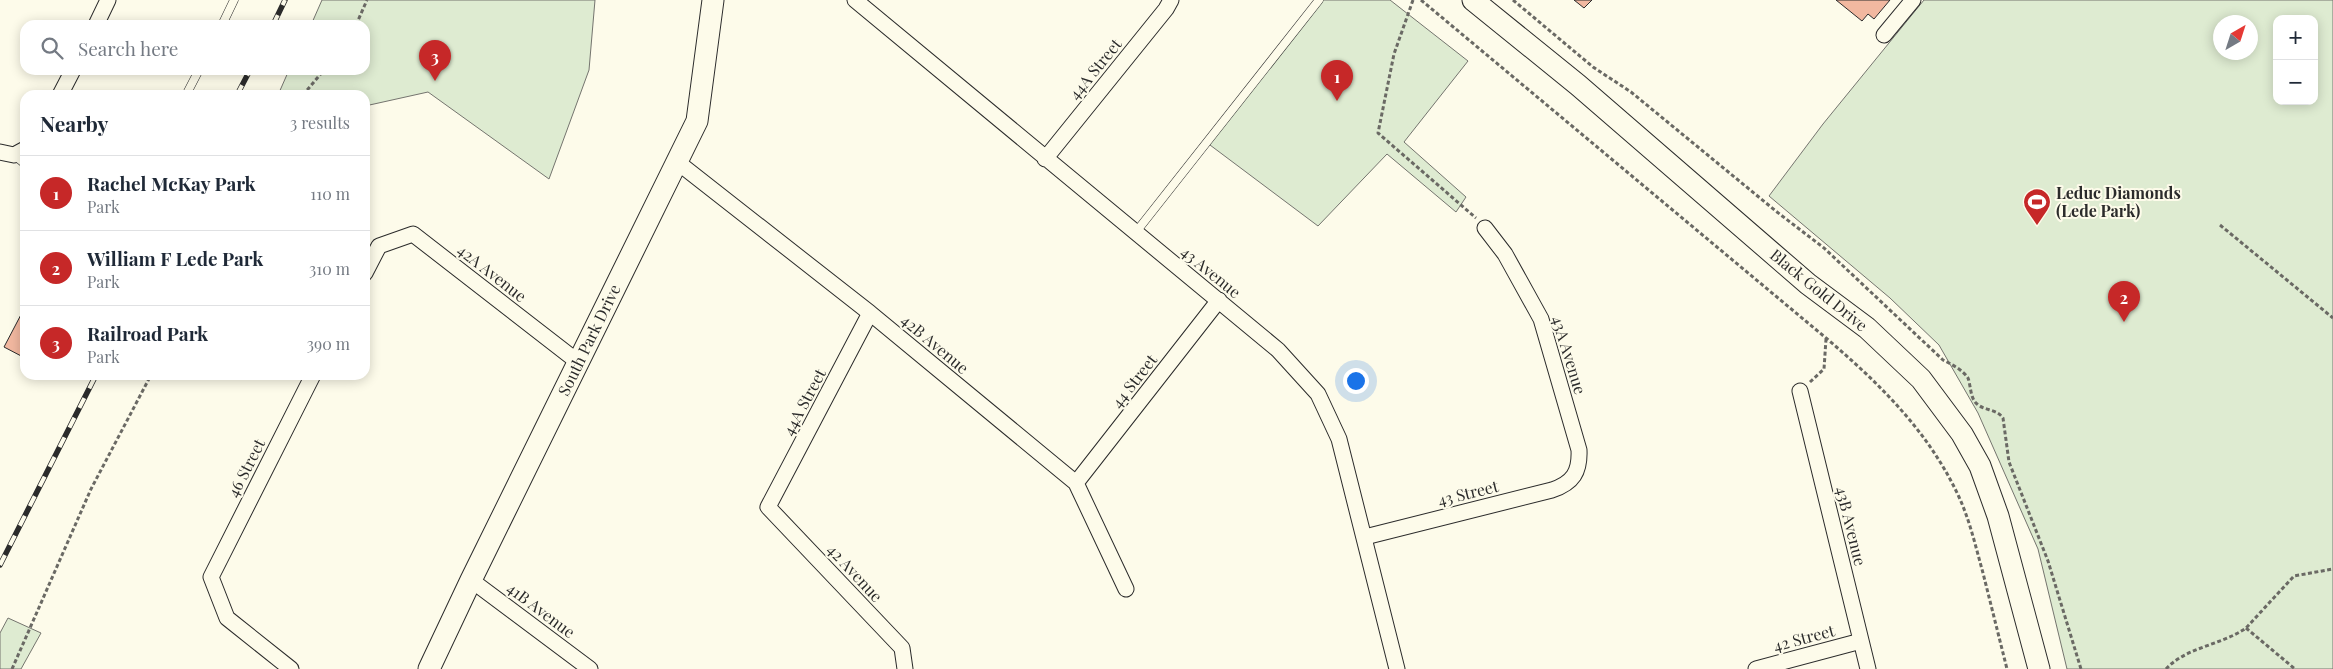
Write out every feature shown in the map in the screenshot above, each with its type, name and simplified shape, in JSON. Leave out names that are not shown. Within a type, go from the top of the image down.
[{"type":"main road","name":"South Park Drive","points":[[429,669],[676,161],[698,121],[713,0]]},
{"type":"main road","name":"Black Gold Drive","points":[[1473,0],[1578,85],[1808,284],[1868,328],[1921,379],[1962,434],[1980,466],[1998,516],[2039,669]]},
{"type":"street","points":[[98,20],[108,0]]},
{"type":"street","name":"43 Avenue","points":[[855,0],[1278,350],[1318,394],[1341,446],[1397,669]]},
{"type":"street","name":"44A Street","points":[[1045,158],[1166,9],[1171,0]]},
{"type":"street","points":[[1884,35],[1913,0]]},
{"type":"street","points":[[63,90],[70,75]]},
{"type":"street","name":"42B Avenue","points":[[676,161],[870,313],[1076,483],[1126,589]]},
{"type":"street","name":"43A Avenue","points":[[1485,228],[1505,254],[1541,319],[1579,450],[1576,475]]},
{"type":"street","name":"42A Avenue","points":[[370,263],[379,246],[413,234],[578,362]]},
{"type":"street","name":"44 Street","points":[[1076,483],[1219,300]]},
{"type":"street","name":"44A Street","points":[[768,507],[870,313]]},
{"type":"street","name":"46 Street","points":[[291,669],[227,618],[211,577],[310,380]]},
{"type":"street","name":"43B Avenue","points":[[1800,391],[1868,669]]},
{"type":"street","name":"43 Street","points":[[1365,537],[1552,490],[1562,487],[1576,475]]},
{"type":"street","name":"42 Avenue","points":[[768,507],[902,648],[905,669]]},
{"type":"street","name":"41B Avenue","points":[[471,580],[590,669]]},
{"type":"street","name":"42 Street","points":[[1756,669],[1861,641]]},
{"type":"lane","points":[[224,20],[234,0]]},
{"type":"lane","points":[[1136,232],[1319,0]]},
{"type":"lane","points":[[189,90],[196,75]]},
{"type":"path","points":[[358,20],[367,0]]},
{"type":"path","points":[[1413,0],[1394,54],[1378,134],[1471,213],[1485,228]]},
{"type":"path","points":[[1421,0],[1866,371],[1901,408],[1928,443],[1946,471],[1960,499],[1976,546],[2007,669]]},
{"type":"path","points":[[306,90],[320,75]]},
{"type":"path","points":[[2220,225],[2333,318]]},
{"type":"path","points":[[1800,391],[1824,368],[1826,338]]},
{"type":"path","points":[[12,669],[91,489],[148,380]]},
{"type":"path","points":[[2166,669],[2178,659],[2236,635],[2246,628],[2294,576],[2333,569]]},
{"type":"path","points":[[2246,628],[2295,669]]},
{"type":"green space","points":[[322,0],[595,0],[589,70],[549,179],[428,92],[370,105],[370,90],[280,90],[287,75],[370,75],[370,20],[313,20]]},
{"type":"green space","points":[[1316,0],[1390,0],[1468,61],[1404,142],[1466,197],[1456,212],[1387,154],[1318,226],[1206,142]]},
{"type":"green space","points":[[1924,0],[2333,0],[2333,669],[2067,669],[2038,549],[1978,413],[1939,345],[1890,298],[1769,196],[1823,124]]},
{"type":"green space","points":[[8,618],[41,633],[21,669],[0,669],[0,633]]},
{"type":"building","points":[[1574,0],[1592,0],[1584,8]]},
{"type":"building","points":[[1836,0],[1890,0],[1874,19],[1868,14],[1862,21]]},
{"type":"building","points":[[20,317],[20,355],[4,347]]},
{"type":"railway","points":[[275,20],[285,0]]},
{"type":"railway","points":[[240,90],[247,75]]},
{"type":"railway","points":[[0,565],[93,380]]},
{"type":"place","name":"Railroad Park","points":[[435,81]]},
{"type":"place","name":"Rachel McKay Park","points":[[1337,101]]},
{"type":"place","name":"Leduc Diamonds (Lede Park)","points":[[2037,226]]},
{"type":"place","name":"William F Lede Park","points":[[2124,322]]}]
